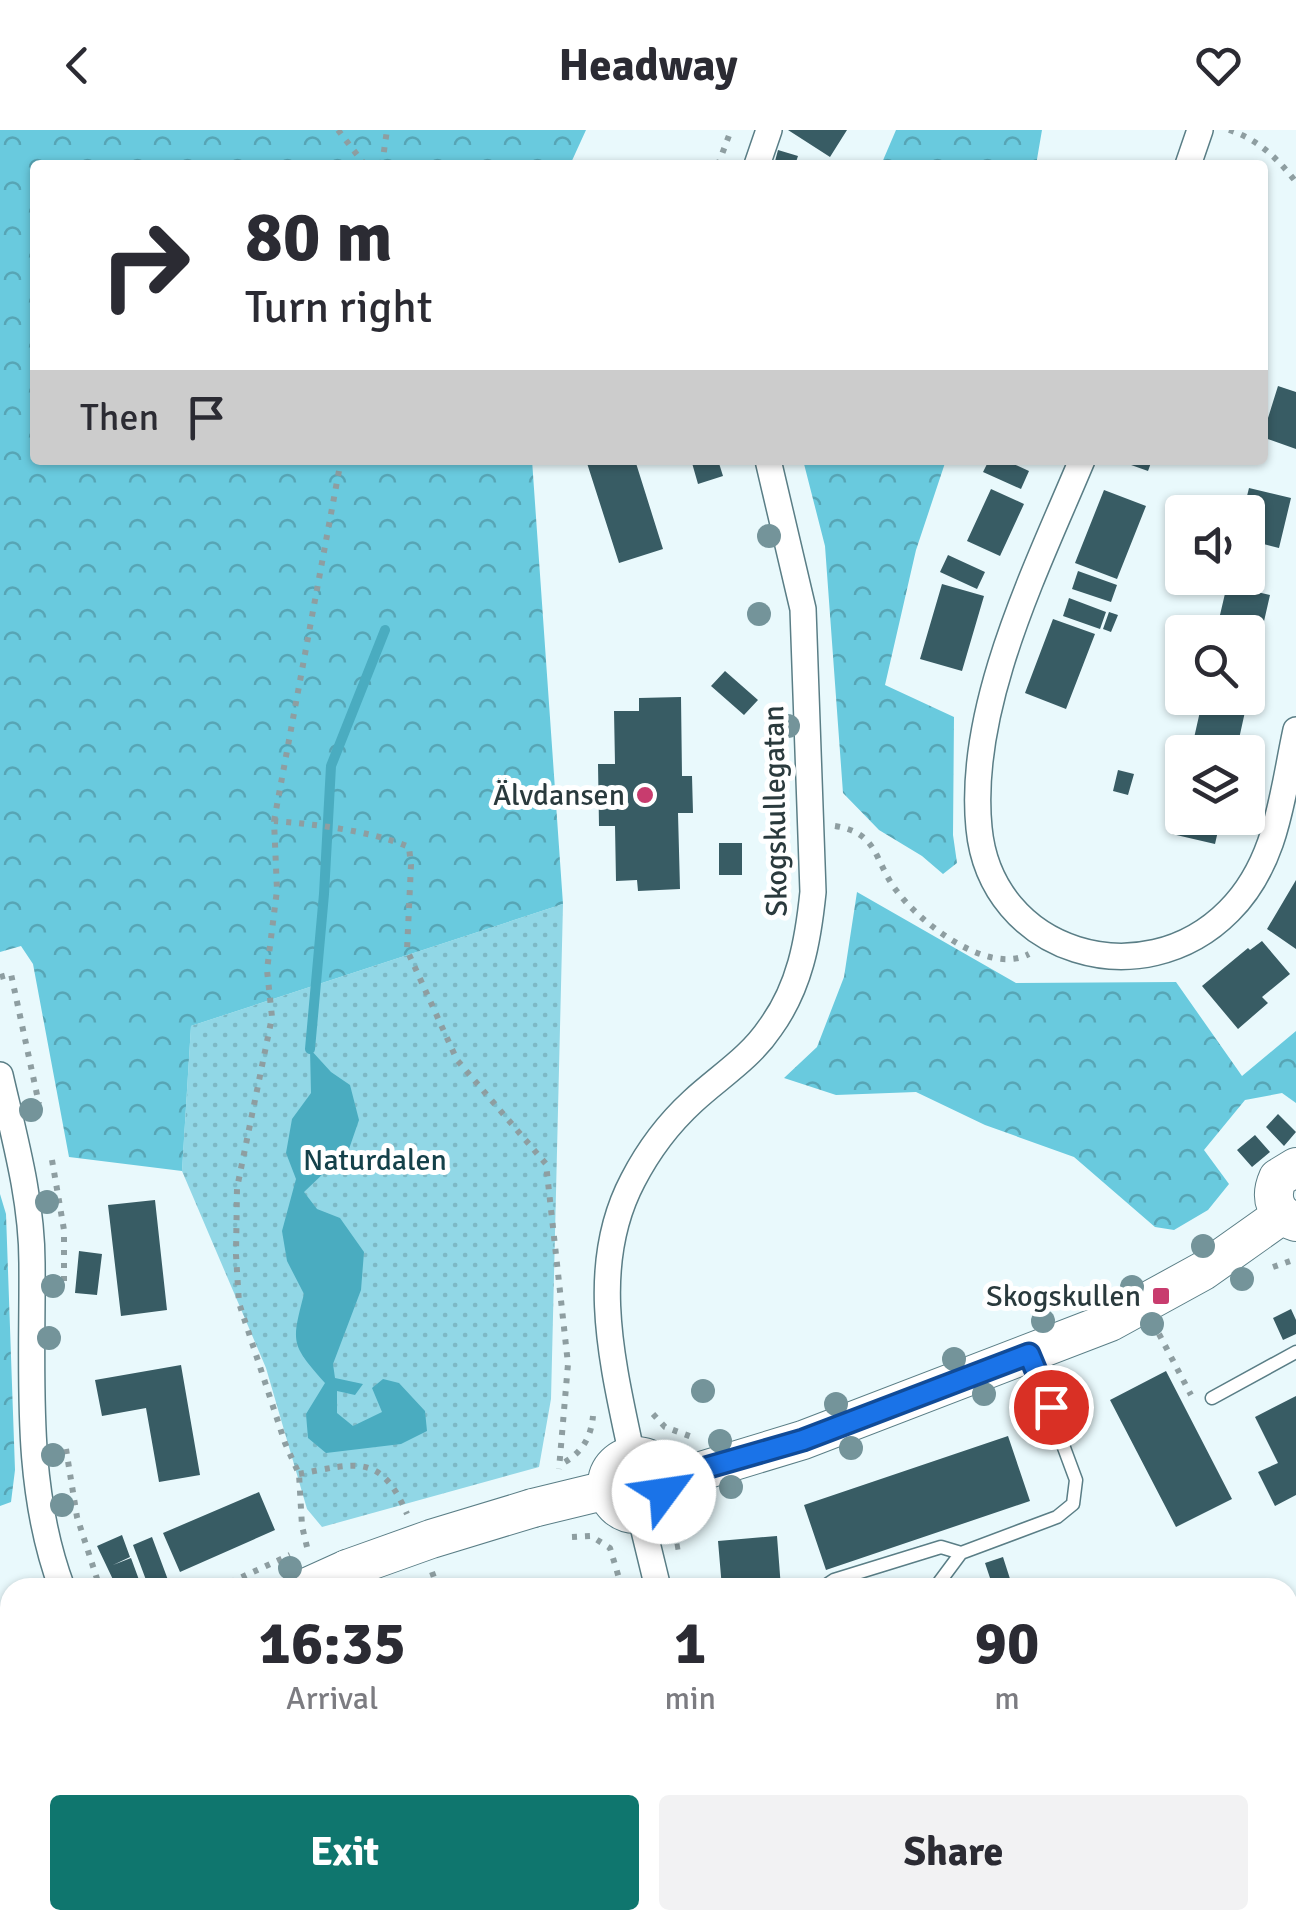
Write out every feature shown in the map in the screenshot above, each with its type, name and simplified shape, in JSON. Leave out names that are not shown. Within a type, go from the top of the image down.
[{"type":"street","points":[[759,160],[769,130]]},
{"type":"street","points":[[1190,160],[1200,130]]},
{"type":"street","name":"Skogskullegatan","points":[[632,1456],[614,1371],[606,1298],[612,1242],[621,1210],[632,1181],[657,1141],[770,1028],[800,973],[809,932],[814,892],[803,608],[769,465]]},
{"type":"street","points":[[1080,465],[1014,624],[990,710],[977,794],[986,869],[1013,909],[1044,938],[1078,951],[1144,955],[1178,946],[1207,931],[1232,909],[1270,848],[1296,730]]},
{"type":"street","points":[[0,1075],[29,1216],[31,1382],[40,1512],[59,1578]]},
{"type":"street","points":[[665,1482],[803,1440],[1110,1322],[1289,1219],[1274,1200],[1275,1184],[1286,1170],[1296,1167]]},
{"type":"street","points":[[632,1456],[642,1456],[656,1464],[665,1482],[660,1502],[640,1514],[618,1508],[607,1490],[614,1466],[632,1456]]},
{"type":"street","points":[[314,1578],[335,1555],[431,1539],[607,1490]]},
{"type":"street","points":[[640,1514],[656,1578]]},
{"type":"lane","points":[[1212,1398],[1296,1352]]},
{"type":"lane","points":[[841,1578],[942,1548],[961,1552],[1057,1517],[1073,1504],[1076,1480],[1029,1354]]},
{"type":"lane","points":[[942,1578],[961,1552]]},
{"type":"path","points":[[338,130],[360,160]]},
{"type":"path","points":[[383,160],[387,130]]},
{"type":"path","points":[[720,160],[731,130]]},
{"type":"path","points":[[1229,130],[1256,142],[1296,182]]},
{"type":"path","points":[[307,1547],[299,1474],[284,1443],[238,1302],[236,1255],[238,1188],[272,1017],[266,970],[277,890],[274,821],[339,465]]},
{"type":"path","points":[[274,821],[390,839],[409,847],[412,865],[406,950],[457,1060],[546,1164],[568,1364],[558,1466],[580,1452],[588,1438],[595,1402]]},
{"type":"path","points":[[834,843],[834,826],[856,830],[876,852],[895,889],[912,907],[948,937],[982,957],[1025,957],[1044,938]]},
{"type":"path","points":[[1159,1334],[1199,1409]]},
{"type":"path","points":[[647,1399],[654,1417],[665,1427],[695,1437],[709,1434]]},
{"type":"path","points":[[299,1474],[367,1466],[381,1471],[403,1504]]},
{"type":"path","points":[[681,1546],[684,1529],[703,1505]]},
{"type":"path","points":[[580,1536],[591,1536],[610,1548],[619,1578]]},
{"type":"path","points":[[240,1578],[307,1547],[335,1555]]},
{"type":"green space","points":[[0,130],[586,130],[572,160],[30,160],[30,465],[532,465],[563,904],[191,1026],[182,1171],[69,1157],[33,964],[21,946],[0,952]]},
{"type":"green space","points":[[896,130],[1042,130],[1037,160],[883,160]]},
{"type":"green space","points":[[804,465],[944,465],[916,550],[885,685],[954,717],[953,835],[957,863],[943,874],[879,830],[843,793],[825,546]]},
{"type":"green space","points":[[857,892],[1016,983],[1176,982],[1242,1076],[1296,1031],[1296,1103],[1282,1093],[1245,1100],[1204,1150],[1229,1184],[1208,1210],[1174,1230],[1155,1227],[1074,1157],[985,1125],[916,1092],[836,1095],[784,1078],[817,1047],[844,977]]},
{"type":"green space","name":"Naturdalen","points":[[563,904],[551,1399],[539,1467],[322,1527],[307,1509],[266,1368],[182,1171],[191,1026]]},
{"type":"green space","points":[[0,1194],[6,1214],[15,1470],[11,1502],[0,1506]]},
{"type":"shaded area","points":[[310,1049],[331,1072],[350,1085],[359,1120],[349,1149],[304,1192],[317,1209],[340,1218],[364,1252],[361,1290],[333,1364],[335,1378],[363,1384],[355,1395],[337,1391],[337,1413],[353,1426],[382,1412],[372,1388],[383,1379],[399,1383],[425,1411],[427,1431],[401,1444],[326,1453],[308,1438],[306,1414],[325,1383],[297,1343],[304,1294],[287,1261],[282,1231],[296,1179],[286,1153],[292,1119],[311,1093]]},
{"type":"building","points":[[788,130],[847,130],[830,157]]},
{"type":"building","points":[[778,150],[798,156],[797,160],[775,160]]},
{"type":"building","points":[[1278,386],[1296,392],[1296,449],[1268,439],[1268,418]]},
{"type":"building","points":[[588,465],[637,465],[663,549],[619,563]]},
{"type":"building","points":[[693,465],[720,465],[723,476],[698,484]]},
{"type":"building","points":[[986,465],[1016,465],[1029,471],[1021,489],[983,472]]},
{"type":"building","points":[[1249,488],[1291,498],[1279,548],[1265,544],[1265,495],[1247,495]]},
{"type":"building","points":[[991,489],[1024,504],[1000,556],[967,541]]},
{"type":"building","points":[[1104,490],[1146,506],[1117,579],[1075,563]]},
{"type":"building","points":[[948,555],[985,572],[977,589],[940,572]]},
{"type":"building","points":[[1078,571],[1117,585],[1111,602],[1072,589]]},
{"type":"building","points":[[942,584],[984,596],[962,671],[920,659]]},
{"type":"building","points":[[1225,595],[1270,595],[1265,617],[1220,615]]},
{"type":"building","points":[[1069,598],[1106,612],[1100,629],[1063,616]]},
{"type":"building","points":[[1109,612],[1118,615],[1111,632],[1103,629]]},
{"type":"building","points":[[1053,619],[1095,634],[1066,709],[1025,693]]},
{"type":"building","points":[[725,671],[758,700],[744,715],[711,686]]},
{"type":"building","name":"Älvdansen","points":[[681,697],[682,776],[692,776],[693,813],[678,813],[680,889],[638,891],[637,880],[616,881],[615,826],[599,826],[598,764],[615,764],[614,711],[639,711],[639,698]]},
{"type":"building","points":[[1199,715],[1244,715],[1240,735],[1195,735]]},
{"type":"building","points":[[1118,770],[1134,774],[1128,795],[1113,791]]},
{"type":"building","points":[[1176,835],[1217,835],[1215,844]]},
{"type":"building","points":[[719,843],[742,843],[742,875],[719,875]]},
{"type":"building","points":[[1296,880],[1296,949],[1267,929]]},
{"type":"building","points":[[1262,941],[1290,974],[1262,997],[1268,1003],[1238,1029],[1202,986]]},
{"type":"building","points":[[1278,1114],[1296,1132],[1284,1146],[1266,1127]]},
{"type":"building","points":[[1255,1135],[1270,1152],[1252,1167],[1237,1150]]},
{"type":"building","points":[[155,1200],[167,1310],[121,1316],[108,1205]]},
{"type":"building","points":[[79,1251],[102,1254],[97,1295],[75,1293]]},
{"type":"building","points":[[1291,1309],[1296,1334],[1283,1340],[1273,1318]]},
{"type":"building","points":[[181,1365],[200,1475],[159,1482],[146,1408],[102,1416],[95,1380]]},
{"type":"building","points":[[1166,1371],[1232,1499],[1176,1527],[1110,1400]]},
{"type":"building","points":[[1296,1396],[1296,1495],[1275,1506],[1258,1472],[1278,1463],[1255,1417]]},
{"type":"building","points":[[1008,1436],[1030,1501],[826,1570],[804,1505]]},
{"type":"building","points":[[259,1492],[275,1530],[180,1572],[163,1533]]},
{"type":"building","points":[[122,1535],[130,1557],[113,1565],[131,1558],[138,1578],[112,1578],[97,1546]]},
{"type":"building","points":[[777,1536],[780,1578],[721,1578],[718,1541]]},
{"type":"building","points":[[152,1537],[167,1578],[145,1578],[133,1545]]},
{"type":"building","points":[[1003,1557],[1010,1578],[990,1578],[985,1563]]},
{"type":"waterway","points":[[310,1049],[331,766],[385,630]]},
{"type":"place","name":"Älvdansen","points":[[645,795]]},
{"type":"place","name":"Skogskullen","points":[[1161,1296]]},
{"type":"route","points":[[664,1492],[665,1482],[681,1475],[803,1440],[1029,1354],[1051,1407]]}]
